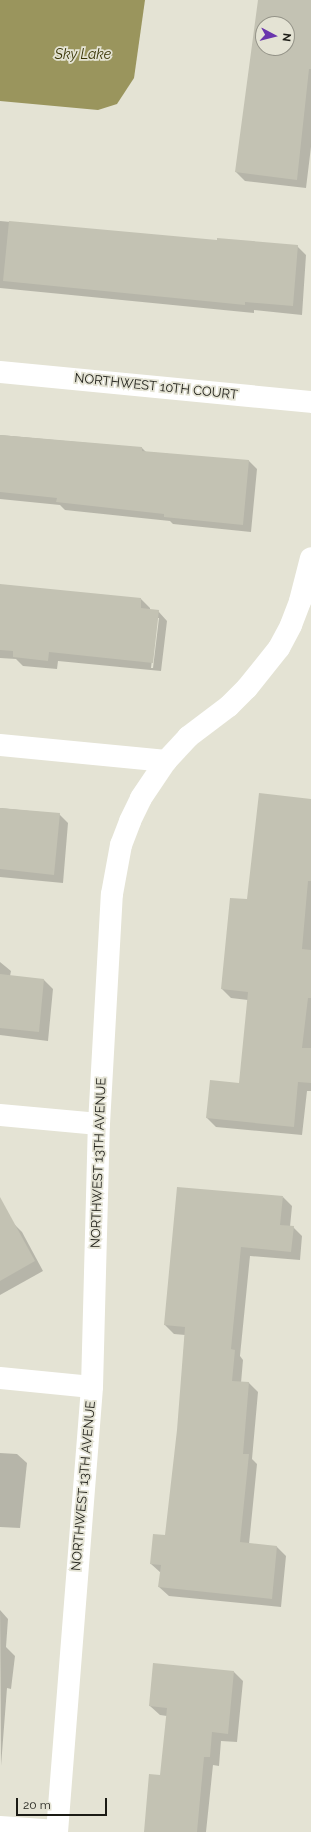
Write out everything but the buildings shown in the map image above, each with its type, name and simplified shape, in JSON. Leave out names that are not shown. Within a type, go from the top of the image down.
[{"type":"street","name":"NORTHWEST 10TH COURT","points":[[0,372],[311,402]]},
{"type":"street","name":"NORTHWEST 13TH AVENUE","points":[[57,1832],[92,1387],[99,1124],[112,894],[118,859],[121,845],[130,821],[141,798],[166,761],[188,738],[229,706],[264,669],[279,648],[291,625],[300,601],[311,558]]},
{"type":"street","points":[[0,744],[166,761]]},
{"type":"street","points":[[0,1115],[99,1124]]},
{"type":"street","points":[[0,1378],[92,1387]]},
{"type":"street","points":[[0,1827],[57,1832]]},
{"type":"water","name":"Sky Lake","points":[[0,0],[145,0],[134,78],[117,104],[98,110],[0,101]]}]
